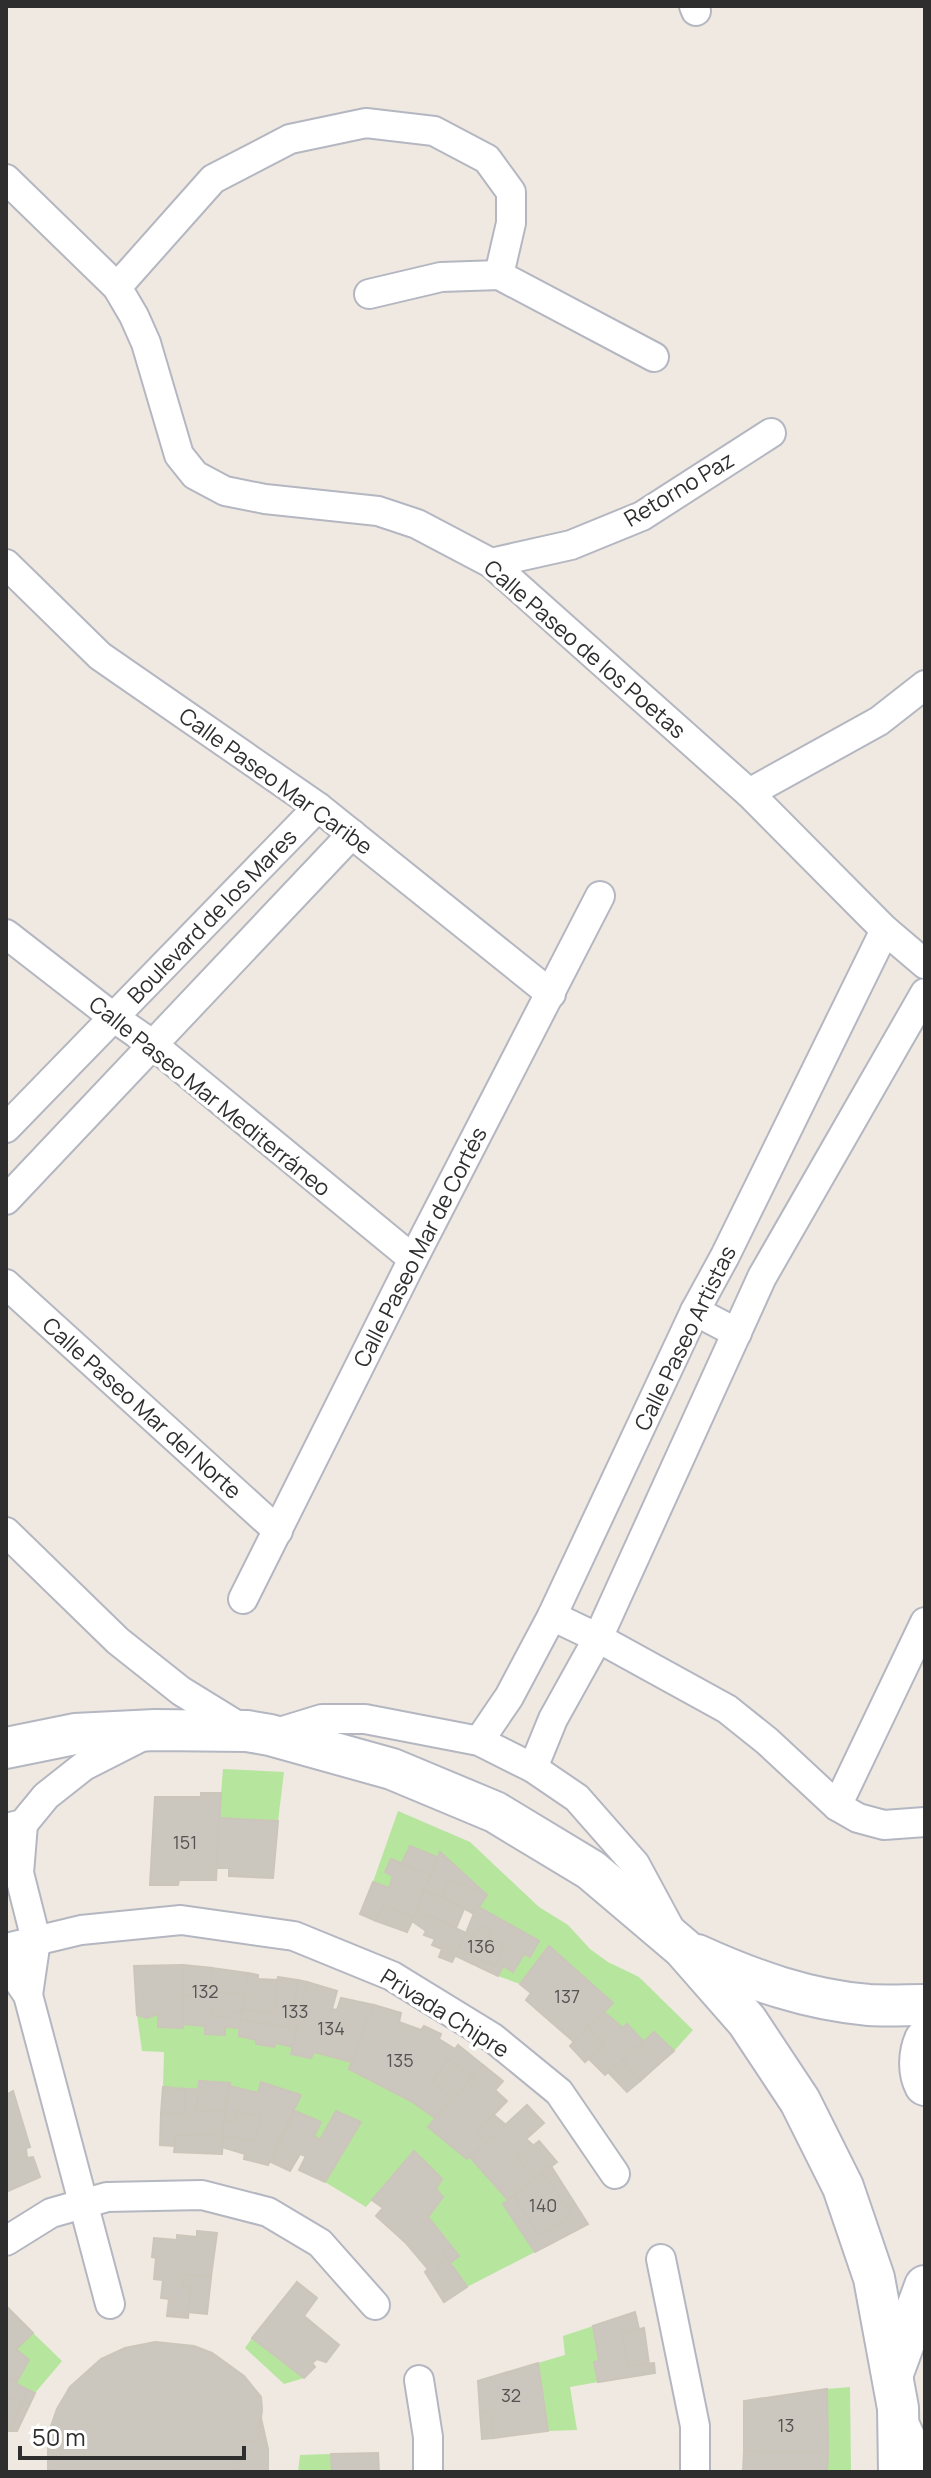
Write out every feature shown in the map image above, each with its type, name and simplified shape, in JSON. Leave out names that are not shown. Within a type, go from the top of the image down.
[{"type":"street","points":[[117,287],[213,179],[290,139],[366,123],[434,131],[487,159],[511,192],[511,223],[499,275]]},
{"type":"street","name":"Calle Paseo de los Poetas","points":[[6,179],[117,287],[146,343],[179,455],[195,475],[225,491],[252,497],[378,511],[417,524],[491,563],[749,793],[885,930],[925,964]]},
{"type":"street","points":[[369,294],[441,277],[499,275],[654,357]]},
{"type":"street","name":"Retorno Paz","points":[[491,563],[571,545],[642,516],[771,433]]},
{"type":"street","name":"Calle Paseo Mar Caribe","points":[[6,564],[100,656],[318,807],[551,994]]},
{"type":"street","points":[[749,793],[879,721],[925,685]]},
{"type":"street","name":"Boulevard de los Mares","points":[[6,1128],[318,807]]},
{"type":"street","name":"Boulevard de los Mares","points":[[6,1200],[352,834]]},
{"type":"street","name":"Calle Paseo Mar de Cortés","points":[[243,1599],[600,896]]},
{"type":"street","name":"Calle Paseo Artistas","points":[[479,1741],[509,1697],[552,1616],[695,1311],[885,930]]},
{"type":"street","name":"Calle Paseo Mar Mediterráneo","points":[[6,934],[152,1044],[413,1259]]},
{"type":"street","name":"Calle Paseo Artistas","points":[[533,1768],[553,1719],[598,1638],[762,1277],[925,993]]},
{"type":"street","points":[[725,1256],[762,1277]]},
{"type":"street","name":"Calle Paseo Mar del Norte","points":[[6,1284],[278,1531]]},
{"type":"street","points":[[695,1311],[737,1333]]},
{"type":"street","points":[[6,1532],[118,1641],[181,1691],[258,1733],[322,1719],[365,1719],[479,1741],[533,1768],[577,1798],[635,1864],[680,1945],[746,1977],[811,1997],[870,2005],[925,2005]]},
{"type":"street","points":[[552,1616],[727,1709],[767,1741],[837,1806],[858,1818],[884,1825],[925,1822]]},
{"type":"street","points":[[837,1806],[925,1622]]},
{"type":"street","points":[[28,1995],[36,1940],[19,1873],[14,1826],[84,1766],[155,1730]]},
{"type":"street","points":[[6,1748],[75,1734],[155,1730],[258,1733],[392,1769],[495,1812],[591,1870],[680,1945],[747,2021],[800,2101],[843,2187],[874,2278],[895,2390],[899,2472]]},
{"type":"street","name":"Privada Chipre","points":[[6,1948],[81,1930],[181,1920],[294,1936],[392,1976],[493,2038],[559,2092],[615,2174]]},
{"type":"street","points":[[6,1963],[28,1995],[110,2304]]},
{"type":"street","points":[[925,2040],[920,2050],[925,2085]]},
{"type":"street","points":[[6,2241],[51,2213],[107,2197],[202,2195],[268,2212],[320,2243],[375,2305]]},
{"type":"street","points":[[661,2259],[695,2426],[695,2472]]},
{"type":"street","points":[[925,2286],[895,2390],[925,2468]]},
{"type":"street","points":[[419,2380],[428,2437],[428,2472]]},
{"type":"green space","points":[[223,1769],[284,1772],[278,1821],[219,1818]]},
{"type":"green space","points":[[398,1811],[470,1842],[539,1907],[568,1925],[590,1949],[639,1977],[693,2030],[674,2051],[654,2032],[644,2042],[627,2025],[623,2028],[604,2012],[613,2003],[520,1984],[498,1976],[503,1966],[514,1971],[524,1954],[530,1957],[538,1941],[477,1906],[487,1894],[440,1852],[437,1857],[410,1846],[402,1863],[391,1859],[385,1872],[393,1876],[389,1888],[373,1882]]},
{"type":"green space","points":[[158,2014],[159,2027],[183,2028],[183,2024],[205,2026],[205,2034],[225,2035],[225,2027],[239,2028],[239,2036],[256,2040],[257,2044],[273,2047],[276,2043],[293,2047],[292,2054],[311,2058],[314,2052],[352,2062],[350,2069],[411,2101],[435,2118],[428,2127],[467,2159],[470,2157],[508,2200],[504,2204],[535,2252],[467,2287],[450,2263],[459,2255],[428,2217],[443,2197],[436,2189],[442,2179],[414,2151],[366,2207],[325,2182],[360,2122],[336,2111],[320,2140],[314,2136],[321,2122],[295,2111],[300,2095],[261,2083],[258,2093],[230,2086],[230,2083],[199,2081],[198,2089],[163,2087],[164,2052],[142,2051],[137,2015],[147,2018]]},
{"type":"green space","points":[[593,2326],[599,2361],[594,2363],[598,2382],[570,2387],[577,2430],[548,2431],[538,2363],[565,2355],[563,2336]]},
{"type":"green space","points":[[33,2333],[62,2361],[35,2393],[16,2383],[29,2361],[16,2349]]},
{"type":"green space","points":[[252,2338],[304,2378],[284,2384],[245,2348]]},
{"type":"green space","points":[[850,2387],[851,2472],[827,2472],[827,2389]]},
{"type":"green space","points":[[331,2454],[332,2472],[298,2472],[300,2455]]},
{"type":"building","points":[[201,1793],[221,1793],[216,1880],[179,1880],[178,1885],[150,1885],[155,1797],[201,1797]]},
{"type":"building","points":[[219,1818],[278,1821],[273,1878],[229,1876],[229,1868],[216,1868]]},
{"type":"building","points":[[410,1846],[437,1857],[430,1875],[402,1863]]},
{"type":"building","points":[[440,1852],[487,1895],[449,1879],[441,1896],[425,1890]]},
{"type":"building","points":[[391,1859],[430,1875],[414,1917],[383,1905],[376,1921],[360,1914],[373,1882],[389,1888],[393,1876],[385,1872]]},
{"type":"building","points":[[449,1879],[487,1895],[474,1914],[441,1896]]},
{"type":"building","points":[[425,1890],[464,1909],[456,1928],[417,1910]]},
{"type":"building","points":[[383,1905],[414,1917],[407,1932],[376,1921]]},
{"type":"building","points":[[477,1906],[539,1941],[530,1957],[524,1954],[513,1972],[503,1966],[498,1976],[454,1955],[458,1949],[495,1966],[504,1945],[488,1937],[491,1930],[480,1926],[475,1937],[466,1933]]},
{"type":"building","points":[[417,1910],[466,1933],[452,1962],[439,1957],[442,1949],[432,1945],[435,1939],[424,1935],[426,1931],[412,1921]]},
{"type":"building","points":[[480,1926],[491,1930],[488,1937],[504,1945],[495,1966],[458,1949],[466,1933],[475,1937]]},
{"type":"building","points":[[549,1946],[613,2003],[574,2042],[526,2000],[531,1993],[520,1984]]},
{"type":"building","points":[[183,1965],[212,1968],[210,1991],[245,1994],[242,2013],[232,2012],[231,2018],[213,2016],[213,2009],[205,2008],[205,1996],[183,1995]]},
{"type":"building","points":[[183,1965],[183,2028],[158,2027],[158,2014],[147,2018],[137,2015],[134,1966]]},
{"type":"building","points":[[212,1968],[248,1973],[245,1994],[210,1991]]},
{"type":"building","points":[[248,1973],[258,1975],[258,1979],[278,1980],[274,2001],[278,2002],[277,2010],[271,2013],[242,2009]]},
{"type":"building","points":[[278,1977],[298,1980],[288,2027],[240,2020],[242,2009],[271,2013],[277,2010],[278,2002],[274,2001]]},
{"type":"building","points":[[298,1980],[307,1982],[293,2047],[276,2043],[274,2047],[256,2044],[256,2040],[239,2036],[240,2020],[288,2027]]},
{"type":"building","points":[[307,1982],[337,1991],[332,2009],[337,2010],[341,1998],[374,2005],[352,2062],[314,2052],[311,2058],[291,2054]]},
{"type":"building","points":[[183,1995],[205,1996],[205,2008],[213,2009],[213,2016],[231,2018],[232,2012],[242,2013],[239,2028],[225,2027],[225,2035],[205,2034],[205,2026],[183,2024]]},
{"type":"building","points":[[374,2005],[401,2013],[399,2022],[421,2030],[424,2026],[441,2034],[439,2039],[455,2049],[458,2045],[483,2065],[472,2077],[448,2059],[432,2082],[453,2098],[435,2118],[411,2101],[349,2069]]},
{"type":"building","points":[[604,2012],[623,2028],[627,2024],[644,2042],[605,2075],[588,2058],[604,2044],[587,2027]]},
{"type":"building","points":[[587,2027],[604,2044],[585,2062],[570,2046]]},
{"type":"building","points":[[654,2032],[674,2051],[659,2064],[640,2045]]},
{"type":"building","points":[[640,2045],[659,2064],[640,2081],[622,2060]]},
{"type":"building","points":[[448,2059],[472,2077],[453,2098],[432,2082]]},
{"type":"building","points":[[622,2060],[640,2081],[627,2092],[608,2072]]},
{"type":"building","points":[[483,2065],[503,2081],[495,2090],[507,2101],[477,2132],[486,2142],[467,2159],[428,2127]]},
{"type":"building","points":[[199,2081],[230,2083],[224,2112],[196,2111]]},
{"type":"building","points":[[261,2082],[301,2095],[268,2165],[244,2159],[245,2154],[222,2147],[223,2136],[254,2141],[261,2117],[237,2110],[234,2123],[224,2121],[230,2086],[258,2093]]},
{"type":"building","points":[[163,2087],[185,2089],[184,2114],[161,2113]]},
{"type":"building","points":[[185,2089],[198,2089],[196,2111],[224,2112],[223,2136],[176,2135],[175,2146],[160,2145],[161,2113],[184,2114]]},
{"type":"building","points":[[13,2091],[30,2147],[26,2148],[27,2158],[33,2157],[40,2177],[6,2192],[6,2095]]},
{"type":"building","points":[[527,2105],[544,2123],[526,2139],[534,2146],[517,2158],[534,2179],[508,2200],[470,2157]]},
{"type":"building","points":[[237,2110],[261,2117],[254,2141],[223,2136],[224,2121],[234,2123]]},
{"type":"building","points":[[295,2111],[321,2122],[314,2136],[320,2140],[336,2111],[361,2122],[325,2182],[299,2170],[306,2156],[300,2154],[290,2171],[271,2162]]},
{"type":"building","points":[[494,2115],[506,2125],[486,2142],[477,2132]]},
{"type":"building","points":[[176,2135],[223,2136],[222,2154],[174,2152]]},
{"type":"building","points":[[539,2141],[557,2162],[534,2179],[517,2158]]},
{"type":"building","points":[[414,2151],[442,2179],[436,2189],[443,2197],[428,2217],[452,2247],[443,2253],[447,2258],[436,2266],[449,2285],[461,2278],[467,2287],[444,2302],[425,2272],[428,2269],[406,2243],[376,2216],[383,2208],[372,2200]]},
{"type":"building","points":[[551,2166],[588,2224],[535,2252],[503,2204],[514,2196],[539,2236],[572,2216],[542,2173]]},
{"type":"building","points":[[542,2173],[572,2216],[539,2236],[514,2196]]},
{"type":"building","points":[[197,2231],[217,2233],[211,2277],[185,2274],[183,2287],[191,2288],[188,2318],[167,2316],[169,2299],[161,2298],[163,2280],[154,2279],[154,2238],[177,2240],[177,2235],[197,2237]]},
{"type":"building","points":[[452,2247],[459,2256],[450,2263],[461,2278],[449,2285],[436,2266],[447,2258],[443,2253]]},
{"type":"building","points":[[185,2274],[211,2277],[207,2314],[188,2312],[191,2288],[183,2287]]},
{"type":"building","points":[[297,2282],[317,2298],[304,2316],[339,2345],[326,2362],[317,2359],[312,2363],[315,2367],[304,2378],[252,2338]]},
{"type":"building","points":[[6,2306],[33,2333],[16,2349],[29,2360],[16,2383],[6,2378]]},
{"type":"building","points":[[635,2312],[639,2329],[622,2333],[628,2366],[654,2363],[655,2373],[598,2382],[594,2362],[599,2361],[593,2326]]},
{"type":"building","points":[[644,2328],[649,2364],[628,2366],[622,2333]]},
{"type":"building","points":[[155,2342],[194,2346],[212,2353],[244,2376],[261,2397],[258,2442],[244,2441],[236,2472],[48,2472],[48,2435],[57,2409],[70,2387],[101,2359],[125,2348]]},
{"type":"building","points":[[538,2363],[548,2431],[493,2438],[492,2413],[480,2412],[478,2381]]},
{"type":"building","points":[[6,2378],[28,2390],[23,2402],[6,2396]]},
{"type":"building","points":[[827,2389],[828,2453],[744,2451],[744,2401]]},
{"type":"building","points":[[28,2390],[35,2393],[17,2431],[9,2431]]},
{"type":"building","points":[[6,2396],[23,2402],[9,2431],[6,2431]]},
{"type":"building","points":[[480,2412],[492,2413],[493,2438],[482,2439]]},
{"type":"building","points":[[261,2418],[268,2449],[268,2472],[236,2472],[244,2441],[258,2442]]},
{"type":"building","points":[[744,2451],[828,2453],[827,2472],[743,2472]]},
{"type":"building","points":[[378,2453],[379,2472],[332,2472],[331,2454]]}]
